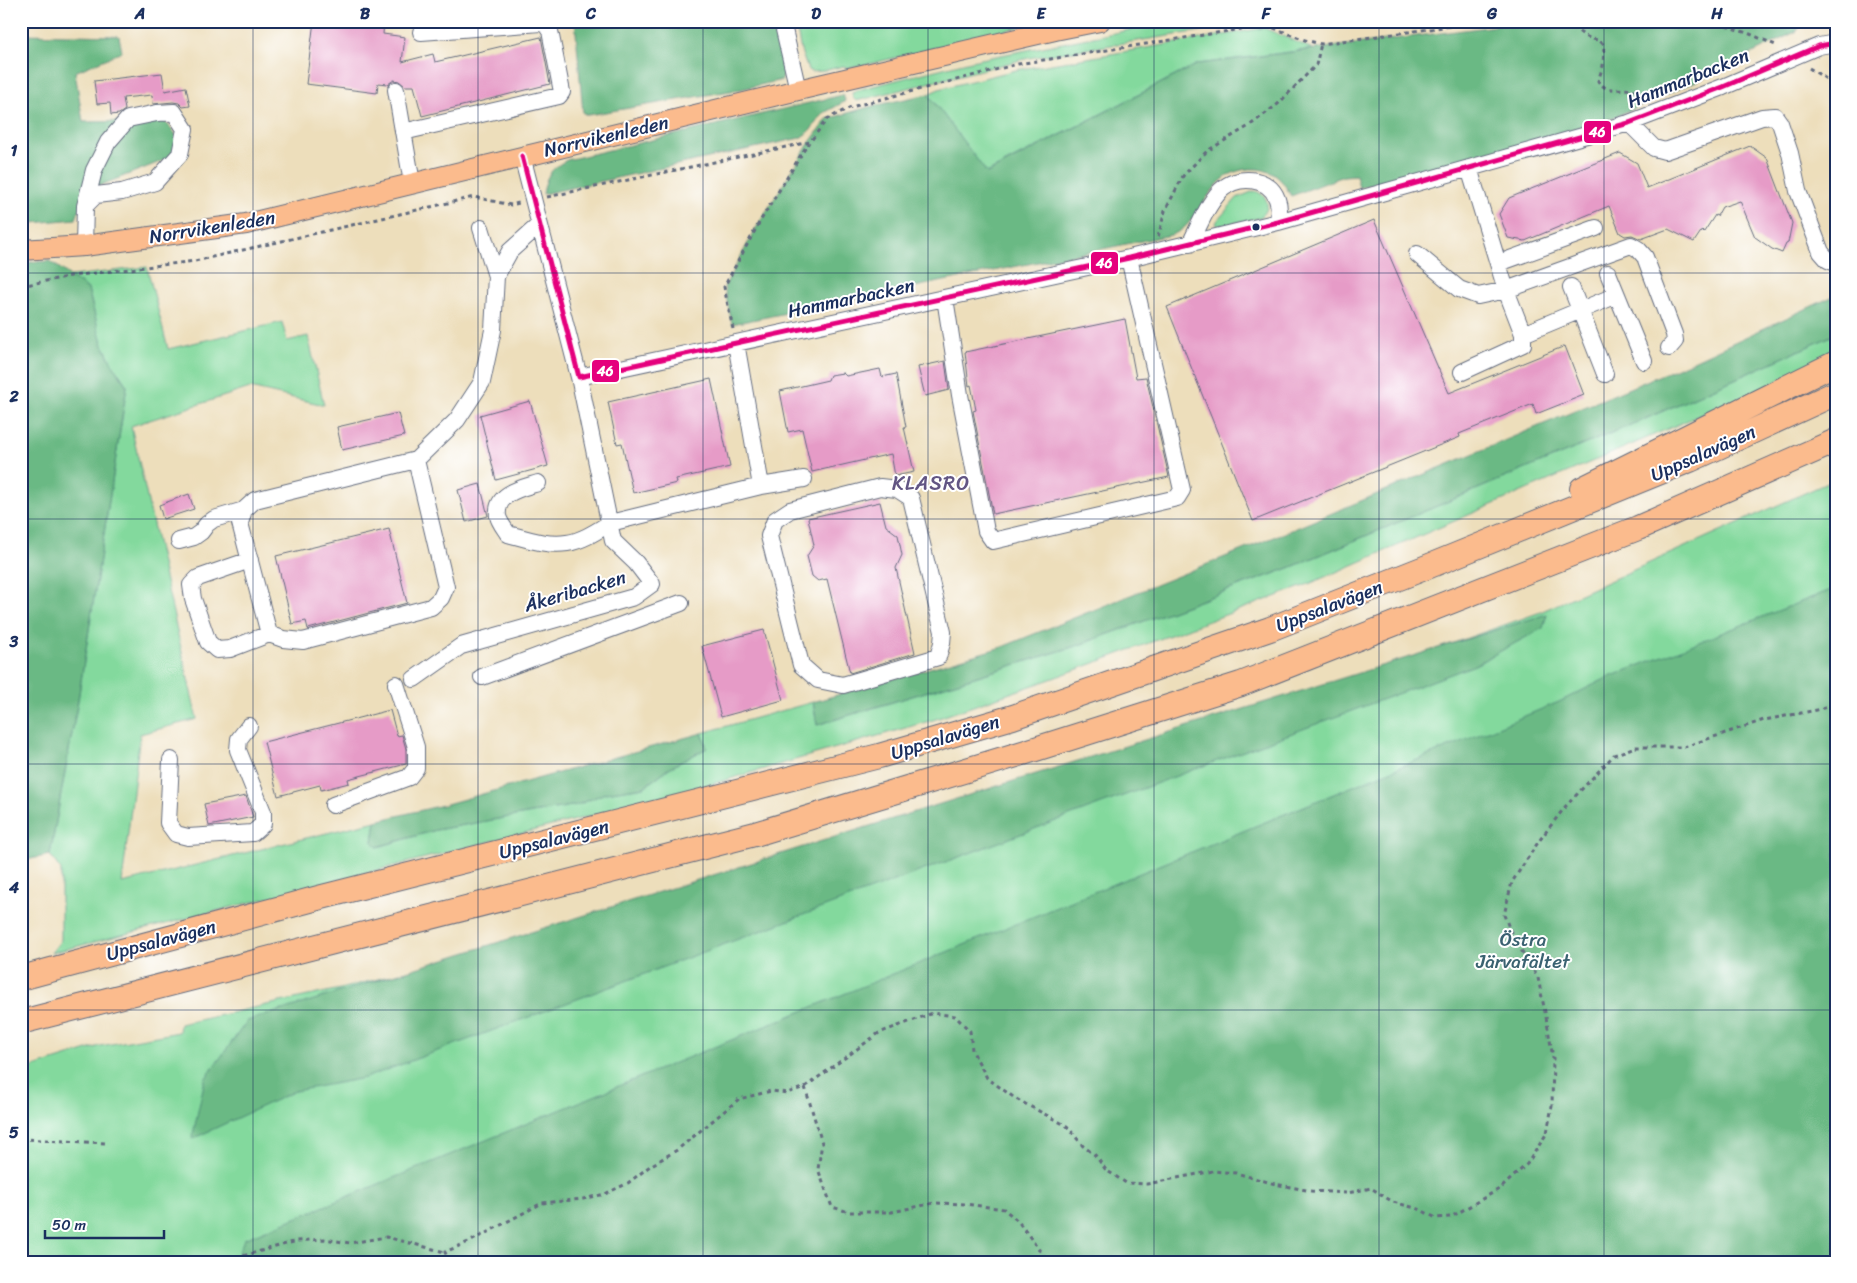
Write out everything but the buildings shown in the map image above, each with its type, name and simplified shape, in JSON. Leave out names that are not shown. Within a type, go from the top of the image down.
[{"type":"highway","points":[[1427,567],[1682,438],[1836,363]]},
{"type":"highway","name":"Uppsalavägen","points":[[21,978],[318,898],[879,756],[1013,716],[1270,629],[1690,460],[1836,393]]},
{"type":"highway","name":"Uppsalavägen","points":[[21,1022],[755,834],[1222,690],[1638,528],[1836,441]]},
{"type":"main road","name":"Norrvikenleden","points":[[21,250],[84,246],[246,224],[798,90],[1100,21]]},
{"type":"street","points":[[782,21],[798,90]]},
{"type":"street","points":[[403,132],[559,96],[562,92],[550,31],[546,24],[421,32]]},
{"type":"street","name":"Hammarbacken","points":[[579,376],[1129,258],[1278,222],[1629,123],[1724,87],[1819,46],[1836,43]]},
{"type":"street","points":[[396,90],[412,183]]},
{"type":"street","points":[[84,246],[85,206],[94,170],[108,142],[128,119],[157,112],[174,112],[185,129],[180,154],[155,182],[122,192],[96,195],[85,206]]},
{"type":"street","points":[[1629,123],[1654,148],[1665,151],[1762,117],[1775,116],[1780,123],[1790,153],[1798,191],[1821,252],[1828,260],[1836,262]]},
{"type":"street","points":[[522,156],[579,376]]},
{"type":"street","points":[[1462,372],[1523,344],[1523,334],[1506,290],[1469,168]]},
{"type":"street","points":[[1190,244],[1213,201],[1223,189],[1242,180],[1258,182],[1269,188],[1277,197],[1280,210],[1278,222]]},
{"type":"street","points":[[496,276],[510,251],[539,225]]},
{"type":"street","points":[[179,541],[194,537],[202,532],[207,524],[214,519],[244,510],[255,500],[416,460],[457,420],[482,382],[493,330],[496,276],[481,228]]},
{"type":"street","points":[[1499,263],[1596,228]]},
{"type":"street","points":[[1417,254],[1458,289],[1478,296],[1506,290],[1631,245],[1638,249],[1645,257],[1674,334],[1675,341],[1668,348]]},
{"type":"street","points":[[945,298],[960,395],[986,531],[993,541],[1177,498],[1182,490],[1129,258]]},
{"type":"street","points":[[1608,273],[1644,361]]},
{"type":"street","points":[[1571,287],[1605,374]]},
{"type":"street","points":[[1523,334],[1617,295]]},
{"type":"street","points":[[736,343],[762,486]]},
{"type":"street","name":"Åkeribacken","points":[[414,679],[461,646],[634,597],[652,584],[636,563],[613,540],[579,376]]},
{"type":"street","points":[[250,560],[198,578],[191,586],[193,599],[208,642],[217,650],[230,649],[269,634],[283,639],[303,641],[432,607],[441,598],[446,587],[416,460]]},
{"type":"street","points":[[538,482],[507,494],[499,504],[498,517],[508,534],[533,541],[567,543],[591,534],[610,523],[762,486],[804,479]]},
{"type":"street","points":[[880,487],[896,489],[911,498],[943,632],[938,657],[843,685],[818,680],[801,665],[784,597],[769,536],[775,520],[790,510],[880,487]]},
{"type":"street","points":[[244,510],[240,524],[269,634]]},
{"type":"street","points":[[482,677],[681,603]]},
{"type":"street","points":[[333,805],[410,777],[416,768],[416,746],[396,684]]},
{"type":"street","points":[[171,760],[168,823],[176,834],[188,837],[253,833],[263,824],[263,812],[238,750],[239,739],[249,726]]},
{"type":"path","points":[[1246,21],[1247,28]]},
{"type":"path","points":[[736,343],[724,287],[759,223],[810,142],[827,119],[851,106],[1018,64],[1293,21]]},
{"type":"path","points":[[1266,25],[1321,44],[1487,21]]},
{"type":"path","points":[[1566,21],[1582,35],[1599,40],[1604,45],[1603,66],[1598,81],[1602,87],[1608,89],[1636,88],[1649,97],[1653,104],[1654,113]]},
{"type":"path","points":[[1711,21],[1778,46]]},
{"type":"path","points":[[1154,252],[1165,211],[1183,176],[1207,150],[1249,126],[1278,104],[1316,65],[1321,44]]},
{"type":"path","points":[[1809,68],[1836,84]]},
{"type":"path","points":[[1831,81],[1836,78]]},
{"type":"path","points":[[21,286],[71,276],[195,262],[474,197],[511,206],[810,142]]},
{"type":"path","points":[[204,1262],[239,1258],[297,1242],[324,1239],[350,1243],[386,1237],[446,1252],[473,1240],[542,1203],[583,1199],[605,1194],[628,1183],[650,1166],[677,1150],[739,1099],[771,1091],[788,1093],[805,1087],[879,1033],[933,1013],[955,1016],[970,1031],[972,1050],[987,1078],[1016,1099],[1067,1126],[1083,1146],[1095,1155],[1106,1170],[1126,1183],[1147,1184],[1213,1171],[1236,1174],[1311,1191],[1348,1193],[1371,1188],[1394,1202],[1419,1209],[1436,1218],[1451,1217],[1501,1188],[1527,1164],[1547,1132],[1552,1106],[1553,1058],[1546,1017],[1538,978],[1512,935],[1504,915],[1512,882],[1539,841],[1565,807],[1614,755],[1635,747],[1684,747],[1764,720],[1836,705]]},
{"type":"path","points":[[805,1087],[822,1143],[818,1169],[832,1207],[849,1212],[892,1212],[934,1203],[966,1204],[1004,1209],[1018,1221],[1048,1262]]},
{"type":"path","points":[[21,1139],[106,1143]]},
{"type":"path","points":[[446,1252],[449,1262]]},
{"type":"green space","points":[[575,21],[773,21],[784,73],[782,80],[742,89],[588,115],[583,113]]},
{"type":"green space","points":[[810,21],[844,21],[845,24],[859,21],[1044,21],[861,66],[849,68],[843,66],[812,72],[808,70],[801,51],[796,25]]},
{"type":"green space","points":[[1175,21],[1244,21],[1239,23],[1239,25],[1029,58],[856,101],[853,98],[852,93],[854,91],[971,61]]},
{"type":"green space","points":[[1535,21],[1804,21],[1797,31],[1701,79],[1612,118],[1511,148],[1359,188],[1356,175],[1344,176],[1291,196],[1282,181],[1274,174],[1257,169],[1243,170],[1222,180],[1185,227],[1171,235],[732,324],[724,287],[759,223],[810,142],[827,119],[869,107],[928,94],[987,173],[1198,64]]},
{"type":"green space","points":[[1264,28],[1313,49],[1198,64],[986,173],[928,94],[939,89],[1016,70]]},
{"type":"green space","points":[[21,34],[119,36],[122,52],[75,72],[83,122],[164,121],[173,130],[177,138],[176,147],[170,158],[86,191],[76,219],[21,224]]},
{"type":"green space","points":[[1836,92],[1836,122],[1827,101]]},
{"type":"green space","points":[[843,95],[844,102],[822,114],[810,131],[800,138],[543,194],[550,174],[556,167],[567,160]]},
{"type":"green space","points":[[1254,191],[1263,195],[1266,199],[1267,207],[1263,215],[1259,218],[1218,226],[1216,224],[1237,198]]},
{"type":"green space","points":[[50,261],[88,289],[102,343],[113,365],[127,386],[78,700],[50,855],[21,861],[21,263]]},
{"type":"green space","points":[[147,267],[168,349],[282,322],[287,341],[308,336],[324,405],[250,388],[131,426],[197,719],[140,734],[122,883],[376,821],[373,842],[378,847],[436,830],[577,805],[605,793],[644,787],[669,768],[707,748],[702,733],[813,702],[817,725],[1076,646],[1289,568],[1645,419],[1836,334],[1836,351],[1765,387],[1304,586],[933,720],[677,794],[51,953],[61,940],[61,870],[50,855],[78,700],[127,386],[113,365],[102,343],[88,289],[71,276]]},
{"type":"green space","points":[[1836,295],[1836,334],[1645,419],[1289,568],[1076,646],[817,725],[813,702],[1002,647],[1287,532],[1689,363]]},
{"type":"green space","name":"Östra Järvafältet","points":[[1836,479],[1836,1262],[36,1262],[21,1248],[21,1071],[100,1046],[179,1032],[180,1024],[340,989],[675,900],[993,806],[1538,613]]},
{"type":"green space","name":"Östra Järvafältet","points":[[1836,588],[1836,1262],[235,1262],[244,1239],[1559,702],[1607,678]]},
{"type":"green space","points":[[1547,614],[1543,628],[1475,665],[365,1078],[295,1091],[192,1139],[205,1079],[247,1021]]},
{"type":"green space","points":[[702,733],[707,748],[669,768],[644,787],[605,793],[577,805],[436,830],[377,847],[373,842],[376,821],[443,805]]},
{"type":"transit line","name":"46","points":[[522,156],[579,377],[1129,258],[1278,222],[1629,123],[1723,87],[1819,46],[1836,43]]},
{"type":"district","name":"KLASRO","points":[[931,483]]}]
